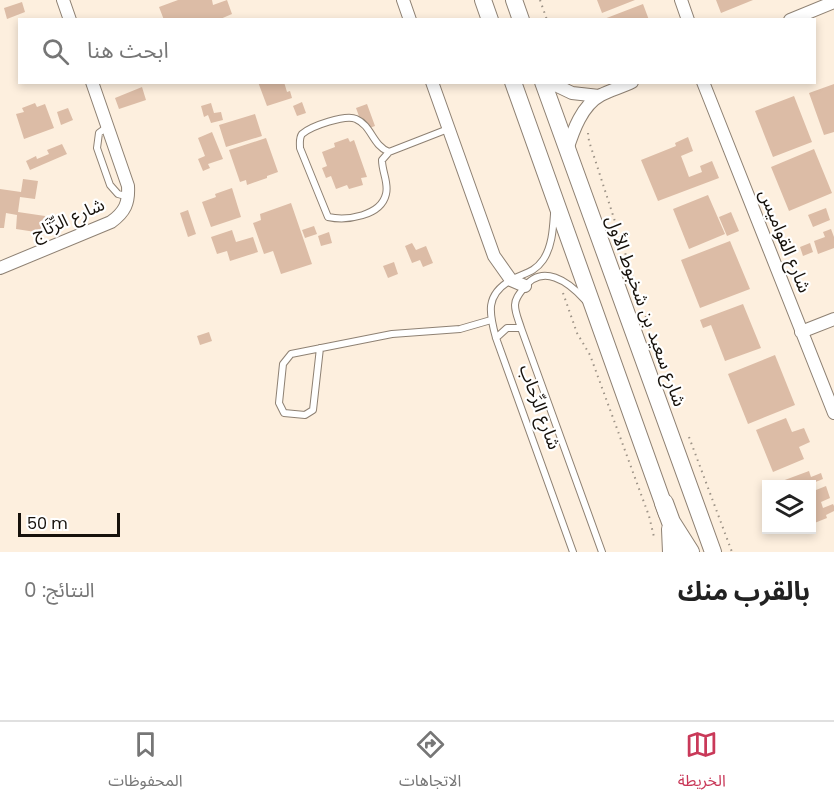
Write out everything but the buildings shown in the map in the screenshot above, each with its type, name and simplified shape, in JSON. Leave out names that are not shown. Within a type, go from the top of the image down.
[{"type":"main road","points":[[483,0],[489,18]]},
{"type":"main road","points":[[514,0],[520,18]]},
{"type":"main road","points":[[514,84],[671,522],[690,552]]},
{"type":"main road","name":"شارع سعيد بن شخبوط الأول","points":[[544,84],[713,552]]},
{"type":"main road","points":[[664,503],[679,552]]},
{"type":"main road","points":[[671,529],[672,552]]},
{"type":"street","points":[[63,0],[69,18]]},
{"type":"street","points":[[403,0],[409,18]]},
{"type":"street","points":[[681,0],[687,18]]},
{"type":"street","points":[[795,18],[834,2]]},
{"type":"street","name":"شارع الرِّتَاج","points":[[0,268],[111,222],[120,216],[126,207],[129,197],[128,186],[93,84]]},
{"type":"street","points":[[433,84],[494,256],[512,280],[525,286]]},
{"type":"street","points":[[553,84],[572,93],[599,96]]},
{"type":"street","points":[[567,150],[581,116],[588,106],[599,96],[627,84]]},
{"type":"street","name":"شارع القواميس","points":[[704,84],[834,413]]},
{"type":"street","points":[[801,332],[834,319]]},
{"type":"lane","points":[[389,152],[380,149],[364,123],[354,117],[339,117],[303,133],[300,139],[300,148],[328,217],[340,220],[366,214],[381,205],[387,193],[382,160],[389,152],[448,129]]},
{"type":"lane","name":"شارع الرِّحاب","points":[[553,194],[553,230],[545,257],[530,272],[512,280],[494,295],[491,301],[491,320],[573,552]]},
{"type":"lane","points":[[525,286],[527,282],[537,277],[558,278],[577,291],[596,313]]},
{"type":"lane","name":"شارع الرِّحاب","points":[[525,286],[516,299],[515,305],[521,328],[602,552]]},
{"type":"lane","points":[[320,348],[313,410],[305,415],[284,413],[279,403],[285,360],[291,354],[320,348],[392,334],[460,329],[491,320]]},
{"type":"lane","points":[[496,338],[507,328],[521,328]]},
{"type":"path","points":[[540,0],[546,18]]},
{"type":"path","points":[[588,129],[589,141],[652,335]]},
{"type":"path","points":[[561,290],[577,333],[590,355],[649,516],[655,539]]},
{"type":"path","points":[[687,432],[732,552]]}]
